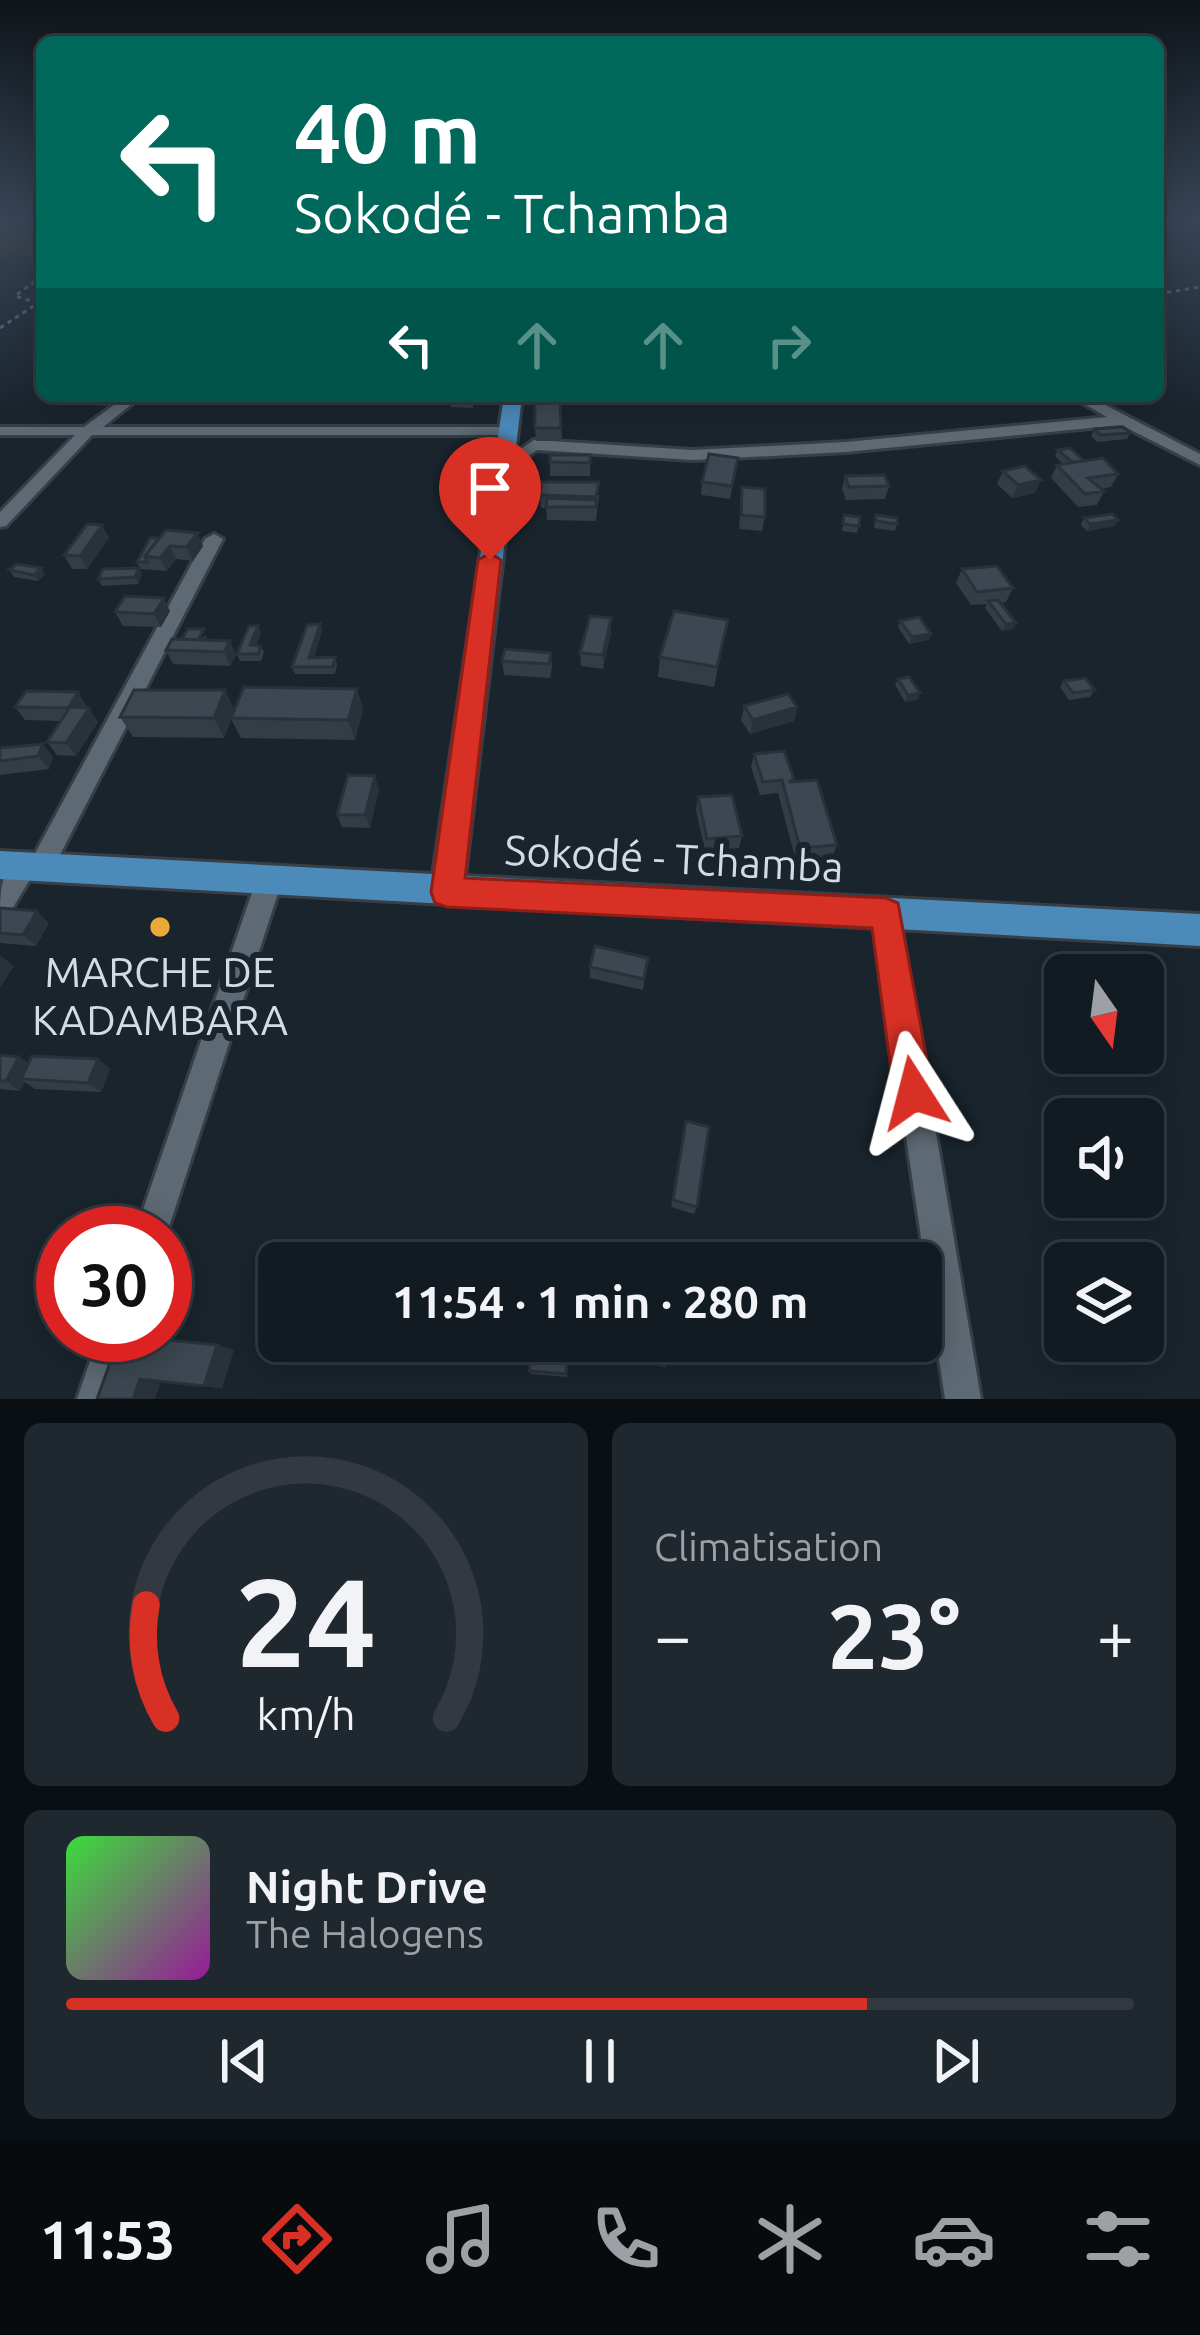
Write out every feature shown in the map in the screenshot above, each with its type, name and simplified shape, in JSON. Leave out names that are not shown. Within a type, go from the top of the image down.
[{"type":"main road","points":[[447,892],[513,402]]},
{"type":"main road","name":"Sokodé - Tchamba","points":[[21,866],[1200,930]]},
{"type":"street","points":[[0,522],[89,430],[127,402]]},
{"type":"street","points":[[1088,402],[1200,460]]},
{"type":"street","points":[[501,468],[534,445],[693,455],[846,447],[1123,420]]},
{"type":"street","points":[[0,431],[511,431]]},
{"type":"street","points":[[0,906],[214,539]]},
{"type":"street","points":[[160,1206],[269,881]]},
{"type":"street","points":[[886,914],[963,1399]]},
{"type":"street","points":[[95,1399],[108,1362]]},
{"type":"path","points":[[32,283],[15,296],[36,302]]},
{"type":"path","points":[[1164,293],[1200,287]]},
{"type":"path","points":[[0,328],[36,304]]},
{"type":"building","points":[[535,402],[560,402],[561,428],[535,428]]},
{"type":"building","points":[[1123,427],[1130,433],[1100,435],[1095,429]]},
{"type":"building","points":[[1070,448],[1084,461],[1072,462],[1058,450]]},
{"type":"building","points":[[709,454],[738,458],[732,486],[702,482]]},
{"type":"building","points":[[550,455],[590,455],[590,463],[550,462]]},
{"type":"building","points":[[1103,458],[1118,474],[1088,478],[1104,491],[1085,494],[1057,465]]},
{"type":"building","points":[[1025,466],[1041,480],[1018,485],[1003,471]]},
{"type":"building","points":[[884,475],[889,486],[849,487],[845,476]]},
{"type":"building","points":[[541,482],[599,482],[596,497],[540,495]]},
{"type":"building","points":[[742,487],[765,489],[765,517],[741,515]]},
{"type":"building","points":[[547,498],[596,500],[596,507],[546,507]]},
{"type":"building","points":[[1112,514],[1118,520],[1090,524],[1084,518]]},
{"type":"building","points":[[844,515],[860,517],[859,526],[843,524]]},
{"type":"building","points":[[876,515],[897,518],[897,524],[876,521]]},
{"type":"building","points":[[87,524],[102,525],[80,556],[64,555]]},
{"type":"building","points":[[166,530],[198,533],[186,547],[170,546],[160,558],[145,556]]},
{"type":"building","points":[[150,538],[159,538],[145,556],[147,562],[137,562]]},
{"type":"building","points":[[17,564],[41,568],[34,575],[9,570]]},
{"type":"building","points":[[997,566],[1013,588],[977,592],[962,569]]},
{"type":"building","points":[[139,568],[135,577],[98,579],[103,569]]},
{"type":"building","points":[[125,596],[164,598],[154,614],[115,612]]},
{"type":"building","points":[[998,600],[1016,623],[1006,624],[988,601]]},
{"type":"building","points":[[674,611],[728,620],[717,667],[660,657]]},
{"type":"building","points":[[590,616],[611,618],[603,655],[580,653]]},
{"type":"building","points":[[919,617],[931,634],[912,637],[900,621]]},
{"type":"building","points":[[320,624],[309,658],[335,657],[333,667],[292,667],[307,625]]},
{"type":"building","points":[[249,626],[258,626],[250,645],[261,646],[258,654],[237,654]]},
{"type":"building","points":[[188,629],[204,629],[198,640],[182,639]]},
{"type":"building","points":[[172,639],[230,641],[224,652],[166,650]]},
{"type":"building","points":[[505,649],[551,653],[549,664],[502,661]]},
{"type":"building","points":[[909,677],[920,693],[908,695],[898,679]]},
{"type":"building","points":[[1085,678],[1095,690],[1073,693],[1064,681]]},
{"type":"building","points":[[244,687],[357,689],[348,720],[231,718]]},
{"type":"building","points":[[134,690],[225,690],[214,718],[120,717]]},
{"type":"building","points":[[26,691],[78,692],[68,708],[15,707]]},
{"type":"building","points":[[788,694],[797,707],[753,720],[744,706]]},
{"type":"building","points":[[70,707],[89,708],[66,743],[47,742]]},
{"type":"building","points":[[43,744],[38,756],[0,761],[0,748]]},
{"type":"building","points":[[784,751],[794,779],[789,782],[817,780],[837,845],[800,848],[782,780],[763,782],[754,754]]},
{"type":"building","points":[[348,775],[375,776],[365,815],[337,815]]},
{"type":"building","points":[[732,795],[742,836],[707,839],[698,797]]},
{"type":"building","points":[[0,908],[37,911],[23,935],[0,933]]},
{"type":"building","points":[[595,946],[648,958],[644,979],[590,967]]},
{"type":"building","points":[[0,1055],[19,1057],[6,1081],[0,1081]]},
{"type":"building","points":[[32,1056],[98,1059],[88,1083],[21,1079]]},
{"type":"building","points":[[686,1121],[709,1127],[697,1207],[673,1200]]},
{"type":"building","points":[[192,1342],[217,1345],[204,1386],[140,1379],[133,1399],[97,1399],[110,1362],[192,1362]]},
{"type":"building","points":[[530,1362],[567,1362],[566,1374],[529,1371]]},
{"type":"place","name":"MARCHE DE KADAMBARA","points":[[160,927]]},
{"type":"route","points":[[490,560],[447,892],[886,914],[914,1093]]}]
